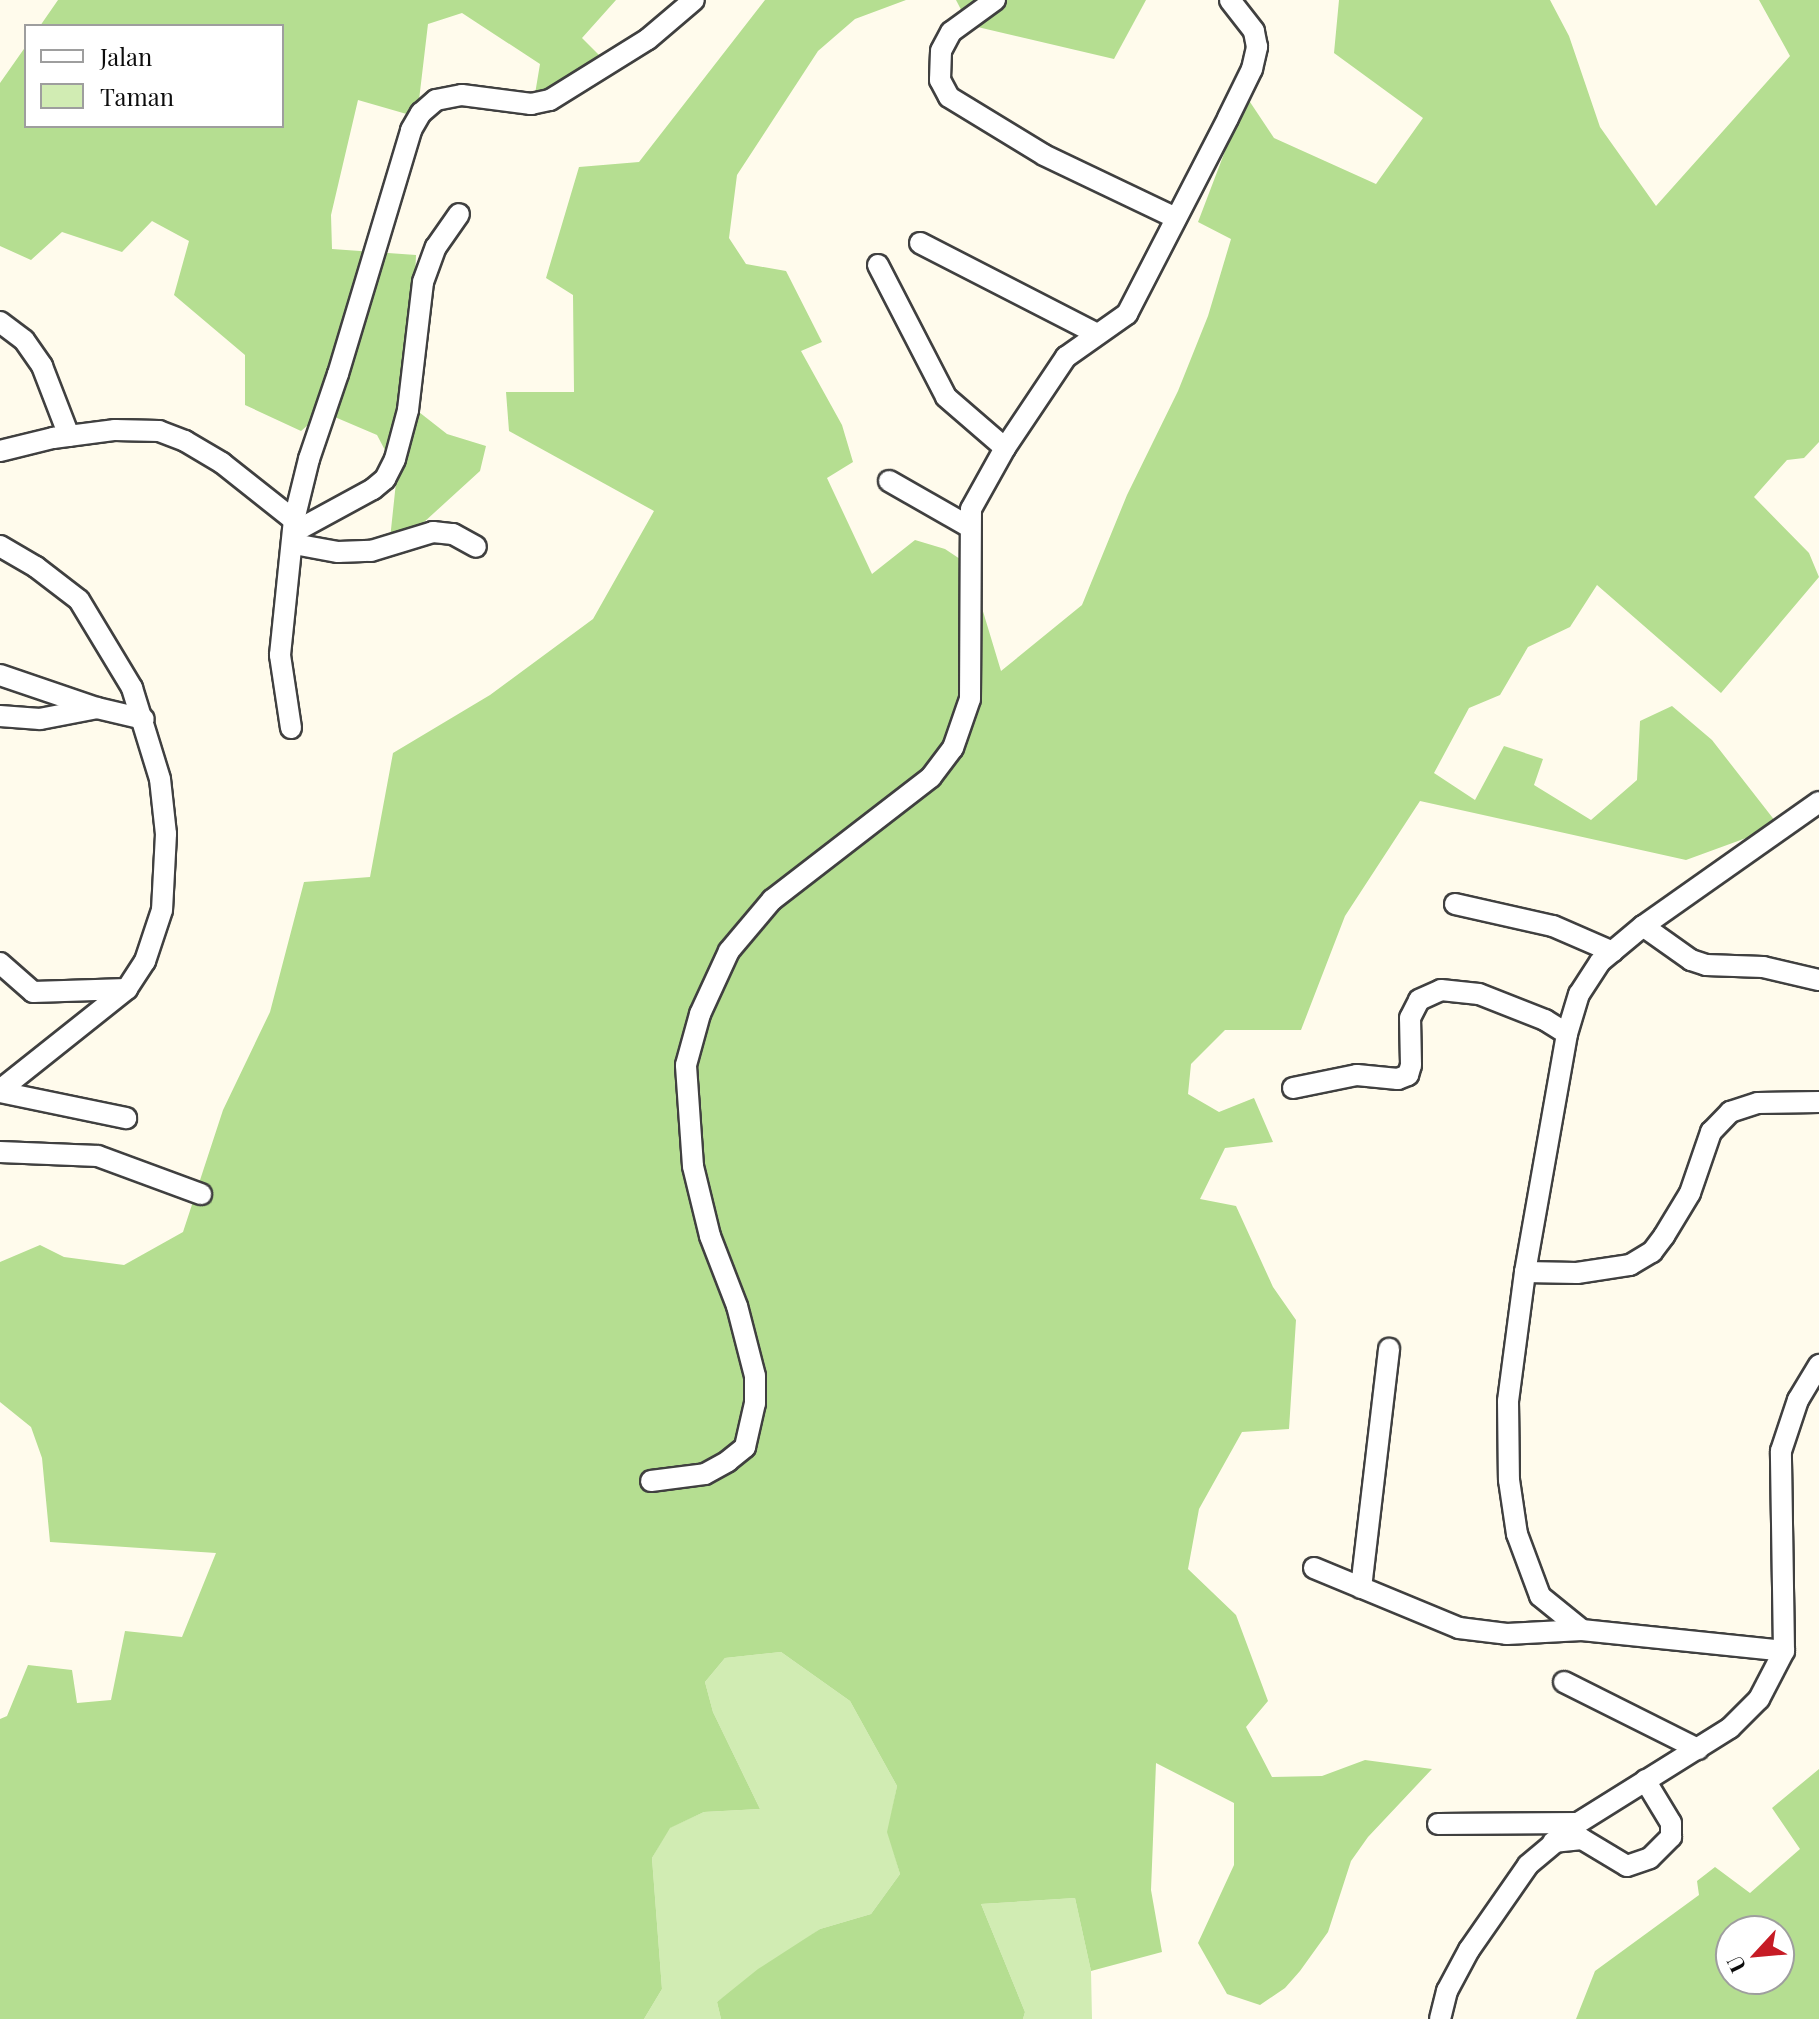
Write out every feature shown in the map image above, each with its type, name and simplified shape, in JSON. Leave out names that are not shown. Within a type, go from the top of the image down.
[{"type":"street","points":[[291,728],[280,655],[294,532],[309,459],[338,374],[411,130],[421,113],[436,100],[462,95],[531,104],[550,100],[648,39],[694,0]]},
{"type":"street","points":[[995,0],[951,32],[941,51],[940,80],[949,97],[1044,155],[1176,218]]},
{"type":"street","points":[[651,1481],[705,1474],[728,1461],[745,1447],[755,1403],[755,1376],[737,1306],[710,1236],[693,1166],[686,1065],[700,1014],[729,951],[772,900],[931,777],[953,748],[970,699],[968,526],[971,509],[1005,448],[1066,357],[1127,314],[1252,69],[1257,47],[1254,31],[1230,0]]},
{"type":"street","points":[[294,532],[373,489],[385,479],[395,459],[408,410],[423,282],[436,247],[459,214]]},
{"type":"street","points":[[920,243],[1097,334]]},
{"type":"street","points":[[878,265],[946,397],[1005,448]]},
{"type":"street","points":[[0,322],[24,340],[42,366],[69,436]]},
{"type":"street","points":[[0,451],[115,430],[159,431],[185,441],[222,463],[294,532],[338,552],[371,551],[433,532],[453,534],[476,547]]},
{"type":"street","points":[[889,481],[968,526]]},
{"type":"street","points":[[0,546],[36,567],[79,600],[132,688],[160,779],[166,834],[162,910],[145,961],[127,989],[0,1091]]},
{"type":"street","points":[[0,675],[97,708],[144,719]]},
{"type":"street","points":[[0,716],[17,720],[40,719],[97,708]]},
{"type":"street","points":[[1582,1630],[1540,1596],[1517,1534],[1509,1480],[1508,1401],[1525,1272],[1567,1034],[1587,978],[1613,952],[1643,926],[1819,802]]},
{"type":"street","points":[[1455,904],[1553,926],[1613,952]]},
{"type":"street","points":[[1643,926],[1691,960],[1706,965],[1763,967],[1819,980]]},
{"type":"street","points":[[0,963],[33,992],[127,989]]},
{"type":"street","points":[[1293,1088],[1357,1075],[1398,1079],[1408,1075],[1411,1065],[1410,1018],[1419,1000],[1441,990],[1479,994],[1545,1020],[1567,1034]]},
{"type":"street","points":[[0,1091],[126,1118]]},
{"type":"street","points":[[1525,1272],[1577,1273],[1630,1265],[1652,1252],[1664,1236],[1690,1193],[1711,1132],[1730,1112],[1758,1103],[1819,1102]]},
{"type":"street","points":[[0,1152],[98,1156],[201,1194]]},
{"type":"street","points":[[1361,1588],[1389,1349]]},
{"type":"street","points":[[1440,2019],[1447,1991],[1469,1950],[1512,1886],[1550,1843],[1698,1749],[1747,1713],[1759,1699],[1784,1651],[1781,1451],[1798,1400],[1819,1365]]},
{"type":"street","points":[[1314,1568],[1459,1628],[1507,1634],[1582,1630],[1784,1651]]},
{"type":"street","points":[[1564,1682],[1698,1749]]},
{"type":"street","points":[[1550,1843],[1582,1839],[1627,1866],[1650,1858],[1671,1837],[1671,1823],[1645,1780]]},
{"type":"street","points":[[1438,1824],[1578,1823]]},
{"type":"green space","points":[[58,0],[616,0],[582,38],[610,66],[562,106],[532,112],[540,64],[462,13],[428,24],[417,117],[358,100],[331,215],[332,249],[416,255],[410,405],[447,434],[486,446],[480,471],[423,523],[390,539],[397,473],[377,435],[323,412],[301,431],[245,405],[245,355],[174,295],[189,241],[152,221],[122,252],[62,232],[31,260],[0,246],[0,83],[24,49],[24,128],[284,128],[284,24],[41,24]]},
{"type":"green space","points":[[765,0],[906,0],[855,19],[818,51],[737,175],[729,238],[746,264],[786,271],[822,342],[801,351],[842,425],[853,462],[827,478],[872,574],[915,540],[945,549],[969,565],[1001,671],[1082,605],[1127,495],[1178,391],[1208,316],[1231,239],[1198,222],[1246,96],[1274,138],[1376,184],[1423,118],[1334,53],[1339,0],[1550,0],[1569,36],[1600,127],[1656,206],[1790,56],[1759,0],[1819,0],[1819,442],[1804,458],[1787,460],[1754,497],[1809,553],[1819,577],[1721,693],[1597,585],[1570,627],[1528,647],[1500,695],[1469,708],[1434,773],[1475,800],[1504,746],[1543,759],[1534,785],[1591,820],[1637,780],[1640,721],[1672,706],[1712,740],[1779,826],[1686,860],[1420,801],[1345,916],[1301,1030],[1225,1030],[1191,1064],[1188,1094],[1219,1112],[1254,1098],[1273,1142],[1225,1148],[1200,1199],[1236,1206],[1273,1287],[1296,1320],[1289,1429],[1242,1432],[1199,1509],[1188,1569],[1236,1615],[1268,1701],[1246,1727],[1272,1777],[1322,1776],[1365,1760],[1432,1769],[1368,1837],[1351,1861],[1328,1932],[1300,1971],[1285,1988],[1260,2005],[1227,1994],[1198,1943],[1234,1865],[1234,1803],[1156,1763],[1151,1890],[1162,1952],[1091,1971],[1075,1898],[981,1904],[1025,2012],[1023,2019],[721,2019],[717,2002],[758,1969],[820,1929],[871,1914],[900,1874],[887,1832],[897,1786],[850,1701],[781,1652],[725,1658],[705,1682],[713,1712],[760,1809],[704,1812],[670,1828],[652,1858],[662,1989],[644,2019],[0,2019],[0,1719],[7,1716],[28,1665],[72,1670],[77,1703],[111,1700],[125,1631],[182,1637],[216,1553],[50,1542],[42,1458],[31,1427],[0,1402],[0,1262],[40,1245],[64,1257],[124,1265],[183,1232],[223,1110],[270,1012],[304,882],[370,877],[393,753],[490,695],[593,619],[654,511],[509,431],[506,392],[574,392],[573,295],[546,278],[579,167],[639,162]]},
{"type":"green space","points":[[956,0],[1146,0],[1114,59],[969,25]]},
{"type":"green space","points":[[781,1652],[850,1701],[897,1786],[888,1832],[900,1874],[871,1914],[820,1929],[717,2002],[721,2019],[644,2019],[662,1989],[652,1858],[669,1828],[704,1812],[760,1809],[713,1712],[705,1682],[725,1658]]},
{"type":"green space","points":[[1819,1769],[1819,2019],[1576,2019],[1595,1971],[1699,1895],[1697,1881],[1715,1867],[1750,1893],[1800,1849],[1772,1808]]},
{"type":"green space","points":[[1075,1898],[1091,1971],[1092,2019],[1023,2019],[1025,2012],[981,1904]]}]
